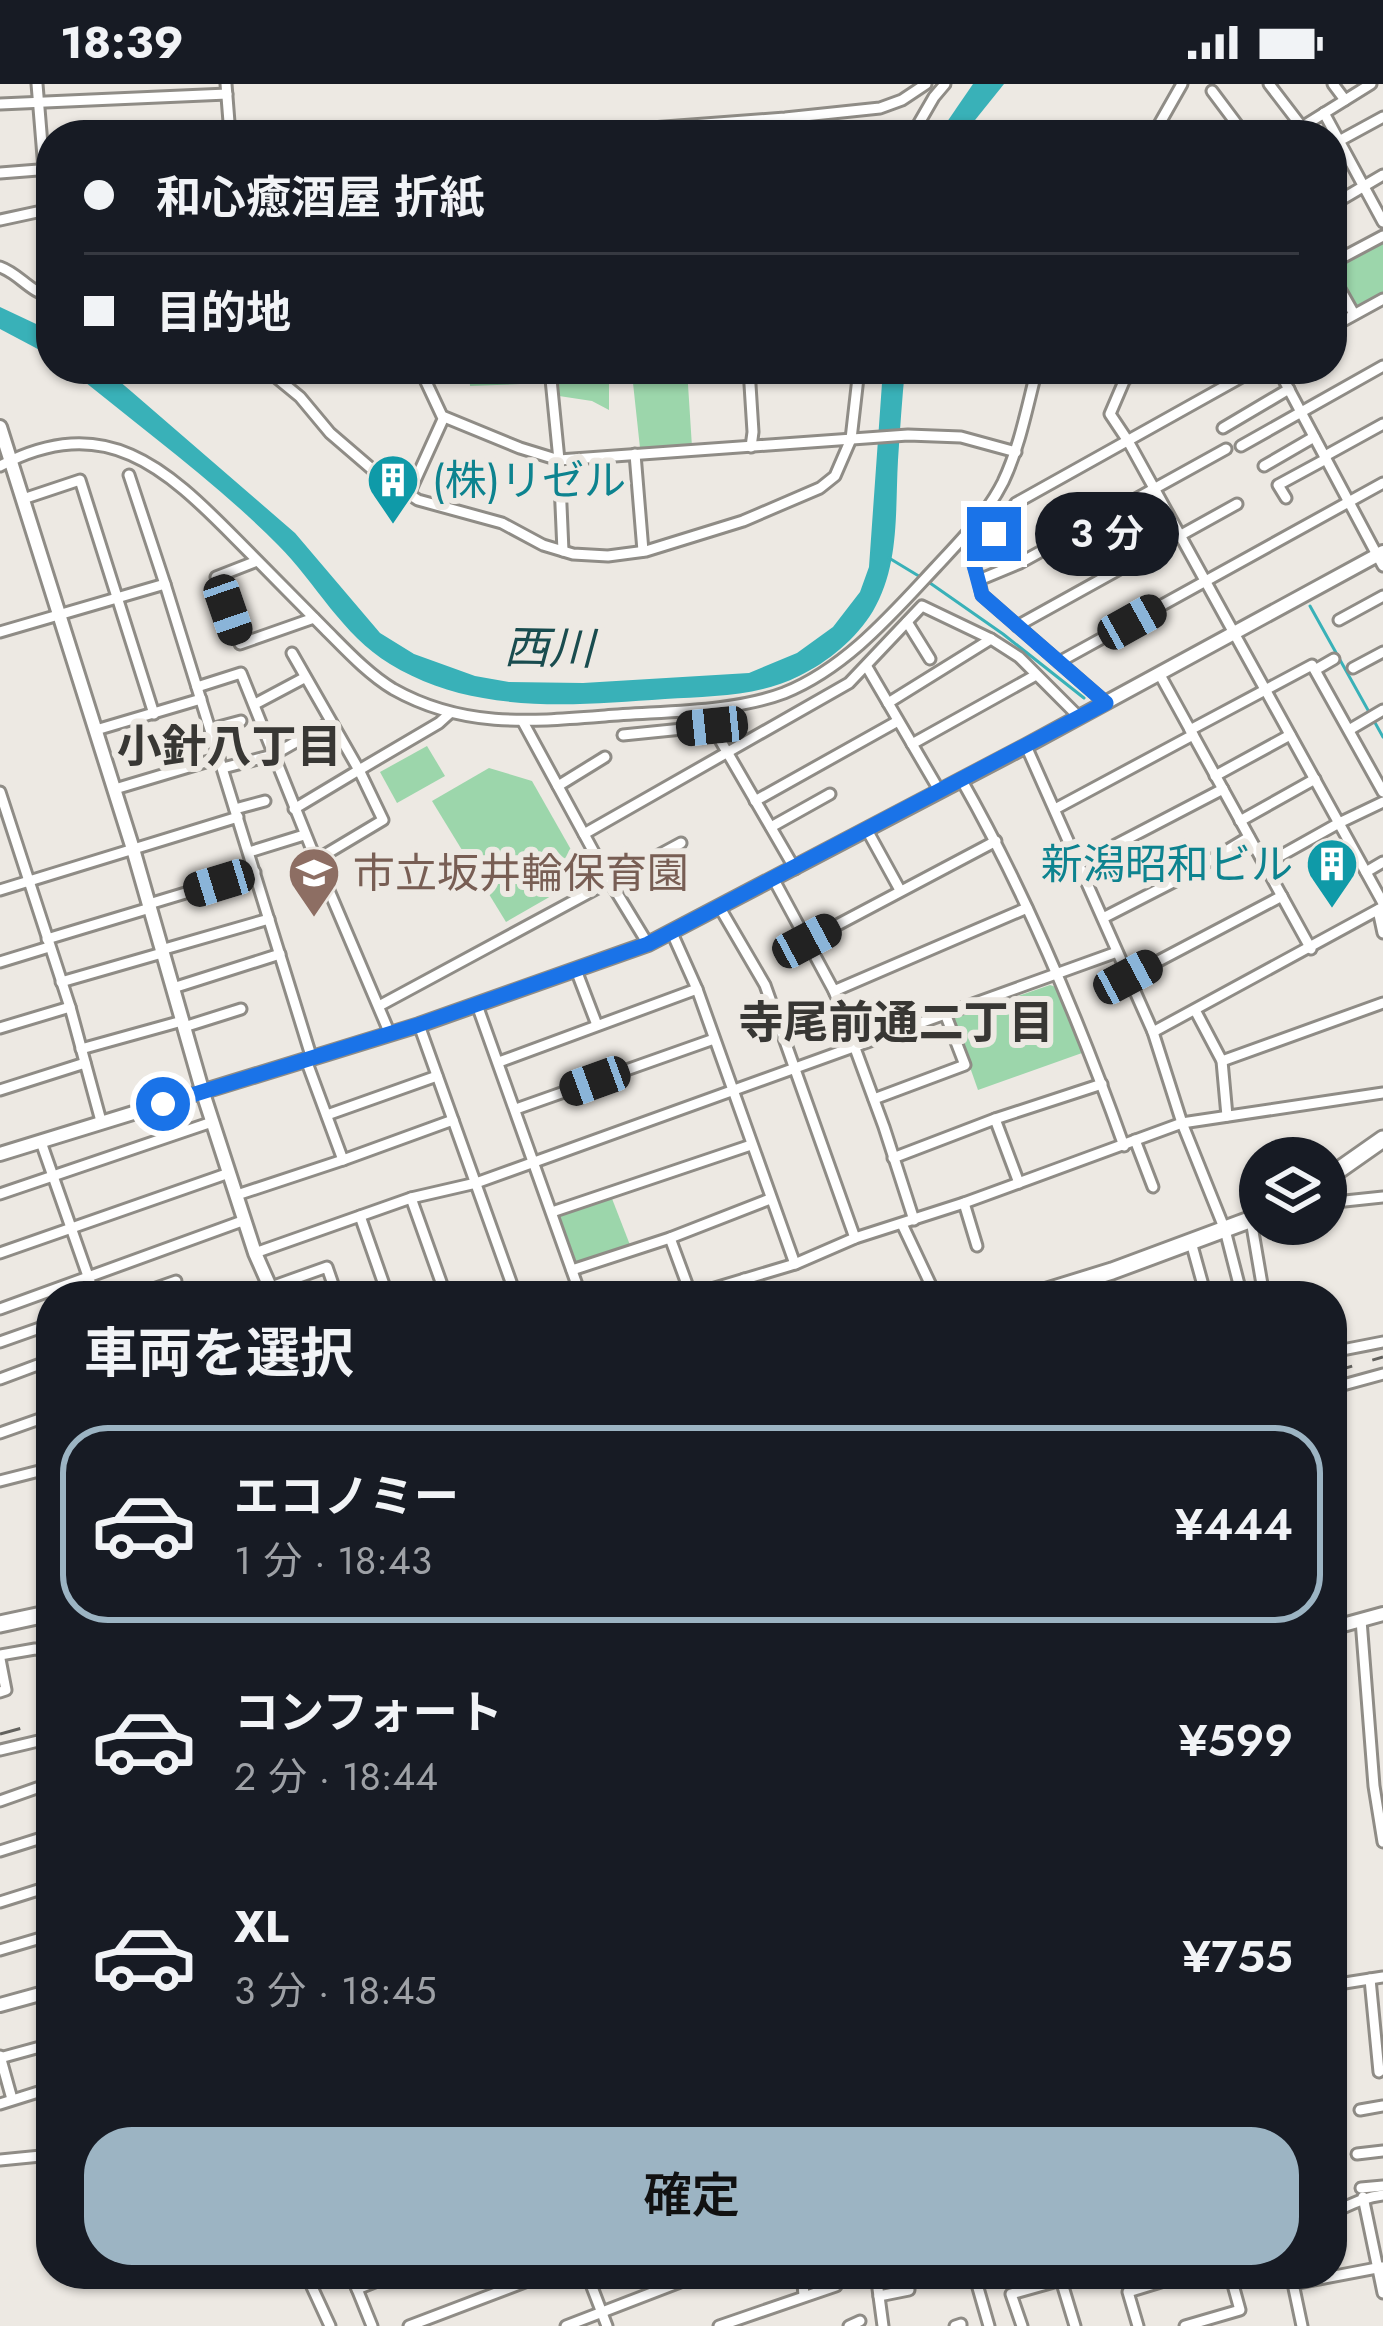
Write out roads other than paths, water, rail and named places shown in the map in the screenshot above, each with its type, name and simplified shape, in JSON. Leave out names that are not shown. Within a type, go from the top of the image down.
[{"type":"main road","points":[[1347,1164],[1383,1139]]},
{"type":"main road","points":[[1085,1281],[1239,1224]]},
{"type":"main road","points":[[0,1624],[36,1616]]},
{"type":"street","points":[[37,84],[40,120]]},
{"type":"street","points":[[757,120],[880,107],[926,84]]},
{"type":"street","points":[[921,120],[945,84]]},
{"type":"street","points":[[1162,120],[1182,84]]},
{"type":"street","points":[[1268,84],[1296,120]]},
{"type":"street","points":[[1333,84],[1345,100]]},
{"type":"street","points":[[1313,120],[1371,84]]},
{"type":"street","points":[[0,104],[226,89],[229,120]]},
{"type":"street","points":[[1212,91],[1234,120]]},
{"type":"street","points":[[1324,113],[1328,120]]},
{"type":"street","points":[[1347,137],[1383,117]]},
{"type":"street","points":[[1347,155],[1383,222]]},
{"type":"street","points":[[0,173],[36,170]]},
{"type":"street","points":[[1347,196],[1383,176]]},
{"type":"street","points":[[0,220],[36,212]]},
{"type":"street","points":[[1347,255],[1383,236]]},
{"type":"street","points":[[0,267],[36,291]]},
{"type":"street","points":[[1347,318],[1383,299]]},
{"type":"street","points":[[1347,301],[1354,314]]},
{"type":"street","points":[[1240,446],[1383,366]]},
{"type":"street","points":[[284,384],[330,433],[418,500],[502,523],[562,551],[608,556],[643,551],[743,521],[820,488],[835,476],[851,439],[858,384]]},
{"type":"street","points":[[428,384],[444,417],[559,460],[908,435],[961,436],[1016,452]]},
{"type":"street","points":[[551,384],[562,551]]},
{"type":"street","points":[[750,384],[752,447]]},
{"type":"street","points":[[6,463],[58,446],[106,446],[162,470],[352,657],[392,688],[450,713],[523,722],[741,704],[781,694],[816,678],[845,658],[977,522],[1002,485],[1016,452],[1033,384]]},
{"type":"street","points":[[1124,384],[1110,414],[1366,872],[1381,907],[1383,933]]},
{"type":"street","points":[[1106,703],[982,595],[974,565],[1016,503],[1229,384]]},
{"type":"street","points":[[0,1154],[418,1025],[648,944],[1381,557],[1286,384]]},
{"type":"street","points":[[1223,428],[1288,389]]},
{"type":"street","points":[[409,494],[444,417]]},
{"type":"street","points":[[1286,498],[1278,485],[1383,424]]},
{"type":"street","points":[[0,427],[6,463],[23,499],[115,789],[212,1122],[268,1281]]},
{"type":"street","points":[[1264,466],[1314,437]]},
{"type":"street","points":[[980,580],[1020,563],[1226,448]]},
{"type":"street","points":[[635,454],[643,551]]},
{"type":"street","points":[[129,475],[344,1160]]},
{"type":"street","points":[[23,499],[80,481],[154,714]]},
{"type":"street","points":[[1059,662],[1383,483]]},
{"type":"street","points":[[1017,626],[1237,504]]},
{"type":"street","points":[[257,561],[216,577],[240,644],[314,618]]},
{"type":"street","points":[[0,632],[166,584]]},
{"type":"street","points":[[1339,620],[1383,596]]},
{"type":"street","points":[[584,834],[848,683],[922,606],[991,639],[1018,658],[1079,718]]},
{"type":"street","points":[[907,622],[930,659]]},
{"type":"street","points":[[888,703],[991,639]]},
{"type":"street","points":[[1353,668],[1383,652]]},
{"type":"street","points":[[292,653],[383,820],[316,860]]},
{"type":"street","points":[[1315,670],[1334,659]]},
{"type":"street","points":[[1055,809],[1312,664],[1383,792]]},
{"type":"street","points":[[867,667],[939,790]]},
{"type":"street","points":[[197,687],[241,673],[390,1034]]},
{"type":"street","points":[[912,744],[1036,675]]},
{"type":"street","points":[[1160,675],[1311,949]]},
{"type":"street","points":[[255,704],[304,677]]},
{"type":"street","points":[[96,730],[201,699]]},
{"type":"street","points":[[1349,730],[1383,710]]},
{"type":"street","points":[[294,809],[450,713]]},
{"type":"street","points":[[211,729],[242,721]]},
{"type":"street","points":[[755,801],[898,721]]},
{"type":"street","points":[[115,789],[273,755],[331,722]]},
{"type":"street","points":[[523,722],[648,944]]},
{"type":"street","points":[[623,735],[712,726],[795,869]]},
{"type":"street","points":[[1215,776],[1290,734]]},
{"type":"street","points":[[1026,746],[1153,1032],[1182,1123],[1225,1230],[1238,1281]]},
{"type":"street","points":[[558,786],[605,757]]},
{"type":"street","points":[[961,779],[996,841],[1056,972],[1124,1145]]},
{"type":"street","points":[[1240,821],[1315,779]]},
{"type":"street","points":[[1079,864],[1223,789]]},
{"type":"street","points":[[0,792],[5,828],[70,1007],[101,1121]]},
{"type":"street","points":[[771,827],[830,794]]},
{"type":"street","points":[[0,890],[265,801]]},
{"type":"street","points":[[1264,865],[1383,802]]},
{"type":"street","points":[[867,830],[900,890]]},
{"type":"street","points":[[248,852],[304,835]]},
{"type":"street","points":[[1103,918],[1249,837]]},
{"type":"street","points":[[807,941],[996,841]]},
{"type":"street","points":[[379,1006],[681,843]]},
{"type":"street","points":[[1366,872],[1383,862]]},
{"type":"street","points":[[0,962],[255,872]]},
{"type":"street","points":[[774,880],[834,991],[914,1220]]},
{"type":"street","points":[[1128,977],[1282,896]]},
{"type":"street","points":[[1153,1032],[1381,907]]},
{"type":"street","points":[[720,908],[765,985],[855,1238]]},
{"type":"street","points":[[834,991],[1027,908]]},
{"type":"street","points":[[61,982],[269,919]]},
{"type":"street","points":[[672,933],[697,989],[794,1264]]},
{"type":"street","points":[[255,1253],[411,1198],[476,1183],[1117,952]]},
{"type":"street","points":[[172,988],[280,954]]},
{"type":"street","points":[[576,970],[597,1025]]},
{"type":"street","points":[[499,1061],[697,989]]},
{"type":"street","points":[[1222,1061],[1383,1003]]},
{"type":"street","points":[[477,1005],[576,1281]]},
{"type":"street","points":[[0,1028],[70,1007]]},
{"type":"street","points":[[81,1049],[241,1009]]},
{"type":"street","points":[[1195,1010],[1222,1061],[1227,1116]]},
{"type":"street","points":[[874,1099],[965,1065],[946,1016]]},
{"type":"street","points":[[418,1025],[511,1281]]},
{"type":"street","points":[[516,1109],[714,1039]]},
{"type":"street","points":[[0,1090],[85,1063]]},
{"type":"street","points":[[327,1115],[437,1076]]},
{"type":"street","points":[[893,1158],[1102,1084]]},
{"type":"street","points":[[738,1281],[1182,1123],[1383,1093]]},
{"type":"street","points":[[995,1119],[1019,1183]]},
{"type":"street","points":[[237,1195],[453,1120]]},
{"type":"street","points":[[0,1194],[212,1122]]},
{"type":"street","points":[[1136,1140],[1153,1186]]},
{"type":"street","points":[[40,1142],[89,1281]]},
{"type":"street","points":[[552,1212],[751,1145]]},
{"type":"street","points":[[0,1253],[229,1173]]},
{"type":"street","points":[[1347,1201],[1383,1197]]},
{"type":"street","points":[[411,1198],[441,1281]]},
{"type":"street","points":[[572,1270],[770,1199]]},
{"type":"street","points":[[964,1203],[977,1246]]},
{"type":"street","points":[[360,1216],[383,1281]]},
{"type":"street","points":[[77,1281],[245,1220]]},
{"type":"street","points":[[902,1224],[929,1281]]},
{"type":"street","points":[[670,1238],[685,1281]]},
{"type":"street","points":[[1191,1242],[1202,1281]]},
{"type":"street","points":[[1258,1245],[1262,1281]]},
{"type":"street","points":[[296,1281],[327,1268],[332,1281]]},
{"type":"street","points":[[0,1309],[36,1296]]},
{"type":"street","points":[[0,1342],[36,1329]]},
{"type":"street","points":[[1347,1349],[1383,1342]]},
{"type":"street","points":[[0,1378],[36,1365]]},
{"type":"street","points":[[1347,1384],[1383,1374]]},
{"type":"street","points":[[0,1432],[36,1420]]},
{"type":"street","points":[[0,1481],[36,1472]]},
{"type":"street","points":[[1347,1624],[1383,1614]]},
{"type":"street","points":[[1361,1620],[1383,1842]]},
{"type":"street","points":[[0,1692],[6,1690],[0,1657],[36,1649]]},
{"type":"street","points":[[0,1750],[36,1742]]},
{"type":"street","points":[[0,1801],[36,1788]]},
{"type":"street","points":[[0,1851],[36,1840]]},
{"type":"street","points":[[0,1902],[36,1891]]},
{"type":"street","points":[[0,1950],[36,1939]]},
{"type":"street","points":[[1347,1983],[1383,1977]]},
{"type":"street","points":[[1370,1979],[1379,2072]]},
{"type":"street","points":[[0,2005],[36,1995]]},
{"type":"street","points":[[12,2099],[0,2057],[36,2048]]},
{"type":"street","points":[[0,2104],[36,2092]]},
{"type":"street","points":[[1360,2110],[1383,2106]]},
{"type":"street","points":[[1358,2154],[1383,2151]]},
{"type":"street","points":[[0,2160],[36,2156]]},
{"type":"street","points":[[1347,2203],[1362,2193],[1383,2191]]},
{"type":"street","points":[[1362,2193],[1383,2293]]},
{"type":"street","points":[[1347,2272],[1380,2267]]},
{"type":"street","points":[[313,2289],[330,2326]]},
{"type":"street","points":[[357,2289],[372,2326]]},
{"type":"street","points":[[410,2326],[507,2289]]},
{"type":"street","points":[[593,2289],[607,2326]]},
{"type":"street","points":[[566,2326],[662,2289]]},
{"type":"street","points":[[804,2289],[805,2295]]},
{"type":"street","points":[[718,2326],[826,2289]]},
{"type":"street","points":[[878,2289],[883,2326]]},
{"type":"street","points":[[879,2296],[909,2289]]},
{"type":"street","points":[[980,2289],[989,2326]]},
{"type":"street","points":[[1022,2326],[1011,2294],[1029,2289]]},
{"type":"street","points":[[1064,2289],[1076,2326]]},
{"type":"street","points":[[1138,2326],[1128,2293],[1140,2289]]},
{"type":"street","points":[[1190,2325],[1240,2310],[1235,2289]]},
{"type":"street","points":[[1294,2289],[1302,2326]]},
{"type":"water","points":[[973,84],[1004,84],[975,120],[948,120]]},
{"type":"water","points":[[0,307],[36,324],[36,348],[0,329]]},
{"type":"water","points":[[88,384],[122,384],[295,533],[380,633],[414,654],[475,676],[509,682],[583,683],[749,673],[797,653],[833,627],[860,592],[869,567],[882,384],[904,384],[894,537],[882,593],[866,621],[831,657],[783,683],[750,692],[528,703],[459,693],[412,676],[358,639],[292,560],[203,477]]},
{"type":"waterway","points":[[889,558],[922,578]]},
{"type":"waterway","points":[[930,583],[1084,698]]},
{"type":"waterway","points":[[1310,606],[1383,737]]},
{"type":"railway","points":[[1347,1368],[1383,1357]]},
{"type":"railway","points":[[0,1734],[36,1724]]},
{"type":"place","name":"(株)リゼル","points":[[393,526]]},
{"type":"place","name":"新潟昭和ビル","points":[[1332,910]]},
{"type":"place","name":"市立坂井輪保育園","points":[[314,919]]},
{"type":"district","name":"小針八丁目","points":[[229,746]]},
{"type":"district","name":"寺尾前通二丁目","points":[[896,1022]]},
{"type":"water label","name":"西川","points":[[549,648]]}]
